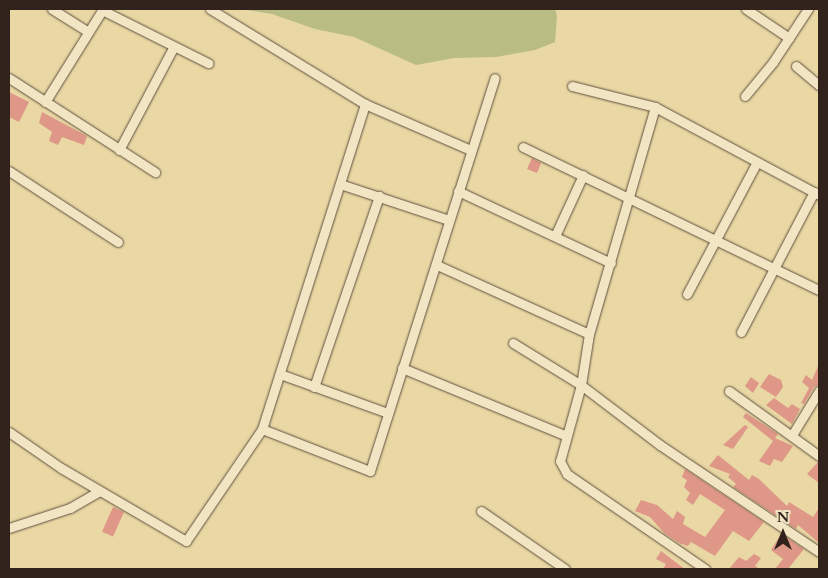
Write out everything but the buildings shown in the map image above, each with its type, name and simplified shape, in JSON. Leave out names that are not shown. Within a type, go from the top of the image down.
[{"type":"street","points":[[52,9],[87,31]]},
{"type":"street","points":[[45,102],[102,9],[173,48],[208,63]]},
{"type":"street","points":[[210,9],[365,104],[471,150]]},
{"type":"street","points":[[746,9],[788,38]]},
{"type":"street","points":[[745,96],[808,9]]},
{"type":"street","points":[[119,150],[173,48]]},
{"type":"street","points":[[796,66],[819,85]]},
{"type":"street","points":[[9,78],[155,172]]},
{"type":"street","points":[[262,429],[370,471],[495,78]]},
{"type":"street","points":[[572,86],[655,107],[817,194],[741,332]]},
{"type":"street","points":[[9,432],[100,491],[186,541],[262,429],[365,104]]},
{"type":"street","points":[[655,107],[590,334],[582,385],[560,461],[568,474],[705,569]]},
{"type":"street","points":[[523,146],[819,290]]},
{"type":"street","points":[[687,294],[757,162]]},
{"type":"street","points":[[9,172],[118,242]]},
{"type":"street","points":[[554,236],[583,175]]},
{"type":"street","points":[[340,184],[449,220]]},
{"type":"street","points":[[458,191],[611,263]]},
{"type":"street","points":[[314,387],[378,196]]},
{"type":"street","points":[[437,264],[590,334]]},
{"type":"street","points":[[513,343],[582,385],[660,445],[819,552]]},
{"type":"street","points":[[402,368],[567,436]]},
{"type":"street","points":[[280,374],[388,413]]},
{"type":"street","points":[[729,391],[819,456]]},
{"type":"street","points":[[792,435],[819,391]]},
{"type":"street","points":[[9,528],[70,508],[100,491]]},
{"type":"street","points":[[481,510],[566,569]]},
{"type":"green space","points":[[241,9],[555,9],[557,16],[555,42],[535,50],[496,57],[454,58],[416,65],[354,37],[315,29],[272,14]]}]
